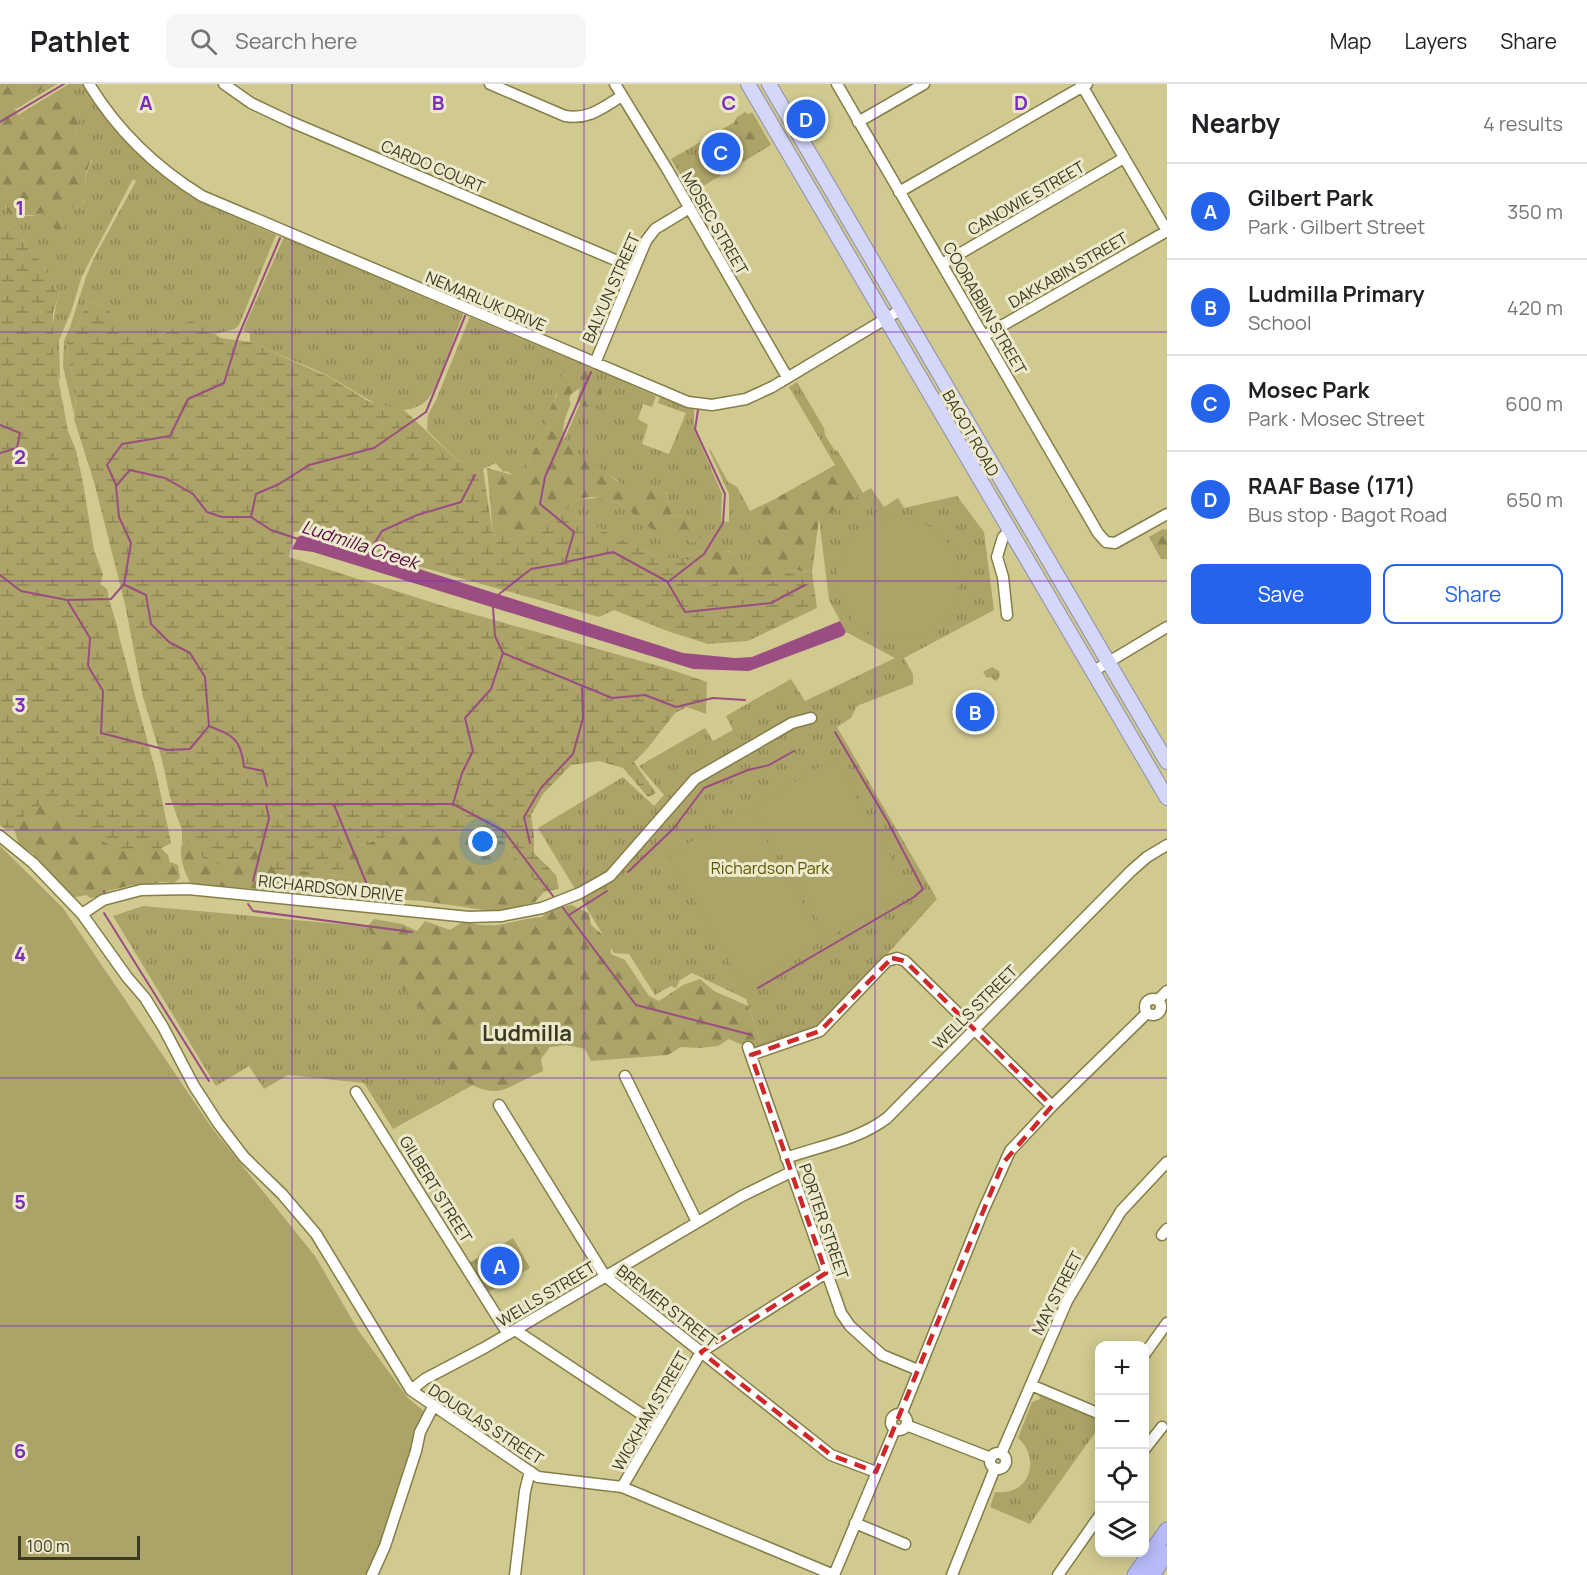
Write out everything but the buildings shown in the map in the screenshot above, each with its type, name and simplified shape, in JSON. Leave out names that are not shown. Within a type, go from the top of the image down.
[{"type":"highway","points":[[1135,1575],[1167,1530]]},
{"type":"highway","points":[[1152,1575],[1167,1553]]},
{"type":"main road","name":"BAGOT ROAD","points":[[748,84],[1167,798]]},
{"type":"main road","name":"BAGOT ROAD","points":[[769,84],[1167,762]]},
{"type":"street","name":"NEMARLUK DRIVE","points":[[89,84],[119,126],[146,156],[178,182],[202,196],[688,402],[729,403],[746,399],[902,309]]},
{"type":"street","name":"CARDO COURT","points":[[224,84],[251,103],[272,114],[634,268]]},
{"type":"street","points":[[490,84],[575,118],[588,116],[622,96]]},
{"type":"street","name":"MOSEC STREET","points":[[615,84],[787,377]]},
{"type":"street","name":"COORABBIN STREET","points":[[837,84],[1102,539],[1111,543],[1123,540],[1167,514]]},
{"type":"street","points":[[858,122],[924,84]]},
{"type":"street","points":[[899,192],[1084,85],[1167,231]]},
{"type":"street","name":"CANOWIE STREET","points":[[942,264],[1124,158]]},
{"type":"street","name":"BALYUN STREET","points":[[595,363],[650,234],[688,209]]},
{"type":"street","name":"DAKKABIN STREET","points":[[984,336],[1167,231]]},
{"type":"street","points":[[1007,615],[1003,577],[997,556],[1003,537],[1010,531]]},
{"type":"street","points":[[1092,672],[1167,627]]},
{"type":"street","name":"RICHARDSON DRIVE","points":[[82,914],[103,900],[141,890],[188,889],[469,917],[501,916],[542,908],[580,893],[610,876],[695,779],[792,723],[811,718]]},
{"type":"street","name":"DOUGLAS STREET","points":[[0,837],[33,863],[82,914],[126,977],[157,1030],[176,1054],[218,1123],[244,1157],[282,1194],[316,1234],[411,1390],[543,1478],[622,1487],[834,1575]]},
{"type":"street","name":"WELLS STREET","points":[[786,1158],[858,1135],[880,1123],[1131,871],[1147,857],[1167,845]]},
{"type":"street","name":"PORTER STREET","points":[[918,1370],[882,1355],[850,1326],[841,1313],[749,1051],[820,1031],[887,961],[897,958],[905,961],[975,1029]]},
{"type":"street","points":[[1158,1000],[1167,991]]},
{"type":"street","points":[[1151,999],[1158,1000],[1162,1005],[1163,1017],[1147,1013],[1146,1002],[1151,999]]},
{"type":"street","points":[[834,1575],[876,1472],[901,1423],[918,1370],[1003,1163],[1014,1146],[1052,1106],[1147,1013]]},
{"type":"street","points":[[975,1029],[1052,1106]]},
{"type":"street","points":[[625,1076],[697,1222]]},
{"type":"street","name":"GILBERT STREET","points":[[356,1092],[511,1332],[658,1425]]},
{"type":"street","name":"BREMER STREET","points":[[499,1105],[605,1276],[831,1455],[876,1472]]},
{"type":"street","name":"MAY STREET","points":[[952,1575],[996,1460],[1067,1301],[1113,1223],[1129,1202],[1167,1162]]},
{"type":"street","name":"WELLS STREET","points":[[411,1390],[445,1367],[470,1356],[742,1196],[791,1172]]},
{"type":"street","name":"WICKHAM STREET","points":[[622,1487],[701,1352],[826,1273]]},
{"type":"street","points":[[1149,1348],[1167,1323]]},
{"type":"street","points":[[1157,1337],[1167,1344]]},
{"type":"street","points":[[1031,1385],[1095,1412]]},
{"type":"street","points":[[372,1575],[386,1546],[420,1432],[434,1405]]},
{"type":"street","points":[[901,1423],[996,1460]]},
{"type":"street","points":[[1149,1442],[1162,1427]]},
{"type":"street","points":[[515,1575],[525,1491],[530,1471]]},
{"type":"street","points":[[1058,1575],[1095,1522]]},
{"type":"street","points":[[855,1523],[905,1544]]},
{"type":"highlighted area","points":[[892,958],[905,961],[1052,1106],[1003,1163],[876,1472],[831,1455],[701,1352],[826,1273],[751,1055],[820,1031]]},
{"type":"green space","points":[[0,84],[51,84],[14,107],[18,115],[22,119],[42,107],[51,107],[59,100],[77,109],[80,116],[76,134],[84,144],[94,146],[86,174],[84,200],[80,207],[68,208],[64,213],[66,220],[64,231],[56,230],[49,224],[49,216],[44,212],[32,215],[10,214],[0,192]]},
{"type":"green space","points":[[51,84],[57,84],[16,109],[14,107]]},
{"type":"green space","points":[[69,84],[83,84],[122,136],[167,179],[204,203],[276,235],[239,325],[235,329],[215,334],[193,321],[165,332],[155,341],[129,337],[108,309],[87,301],[79,323],[67,341],[69,363],[77,388],[74,414],[63,366],[64,341],[94,258],[136,181],[133,179],[82,276],[71,312],[59,340],[60,381],[56,371],[52,338],[59,294],[23,237],[0,222],[0,192],[6,202],[6,207],[24,216],[34,216],[44,212],[49,216],[64,213],[68,208],[80,207],[84,202],[86,175],[92,160],[76,134],[80,116],[77,109],[59,101],[51,107],[42,107],[22,119],[18,115]]},
{"type":"green space","points":[[745,112],[751,115],[754,121],[757,120],[764,136],[752,145],[737,138],[733,125],[737,117]]},
{"type":"green space","points":[[752,112],[771,145],[692,193],[671,159]]},
{"type":"green space","points":[[0,222],[23,237],[59,294],[53,313],[53,351],[68,431],[76,450],[83,483],[94,550],[103,574],[100,584],[107,589],[156,773],[171,843],[161,848],[139,851],[117,849],[102,841],[92,832],[79,827],[68,815],[57,812],[47,802],[29,810],[14,829],[6,829],[0,825]]},
{"type":"green space","points":[[284,237],[463,314],[428,399],[417,407],[404,410],[378,404],[320,372],[250,342],[250,334],[243,330]]},
{"type":"green space","points":[[87,301],[108,309],[130,337],[155,341],[165,332],[193,320],[221,338],[250,342],[331,378],[368,401],[404,410],[458,461],[483,469],[493,535],[513,540],[565,511],[659,558],[685,558],[691,581],[707,586],[747,574],[766,585],[792,570],[812,572],[817,608],[748,641],[708,644],[614,610],[599,617],[347,546],[311,530],[294,532],[289,557],[440,605],[666,668],[707,682],[706,714],[687,707],[675,713],[634,762],[656,793],[648,797],[623,768],[599,761],[571,765],[543,794],[531,815],[534,853],[556,875],[559,889],[544,892],[502,841],[481,832],[408,830],[361,845],[348,823],[335,827],[350,878],[273,869],[268,849],[249,849],[229,866],[205,862],[192,842],[182,844],[182,830],[170,797],[162,760],[143,697],[125,604],[94,482],[74,419],[77,388],[69,363],[67,341],[79,323]]},
{"type":"green space","points":[[470,317],[582,364],[580,368],[563,375],[547,421],[549,428],[532,453],[528,466],[522,474],[513,475],[507,471],[503,472],[496,463],[483,469],[458,461],[427,430],[428,415]]},
{"type":"green space","points":[[582,364],[594,370],[602,392],[600,401],[588,407],[582,406],[577,400],[580,388],[571,394],[569,399],[571,404],[564,426],[564,440],[576,455],[595,464],[621,484],[641,489],[652,487],[667,494],[672,517],[687,516],[699,527],[703,536],[693,543],[685,538],[673,539],[666,530],[653,530],[622,505],[590,497],[578,499],[565,511],[513,540],[493,535],[487,468],[513,475],[522,473],[549,428],[546,417],[557,395],[557,382],[563,375],[580,368]]},
{"type":"green space","points":[[595,369],[656,396],[652,407],[643,404],[638,419],[648,425],[642,444],[669,454],[686,413],[658,403],[660,397],[694,409],[694,429],[722,494],[721,521],[729,522],[729,494],[710,449],[728,482],[737,487],[750,511],[763,528],[763,560],[746,565],[729,551],[712,554],[698,551],[685,558],[659,558],[565,511],[578,499],[601,498],[622,505],[632,512],[699,527],[687,516],[672,517],[667,494],[652,487],[642,491],[624,487],[617,480],[576,455],[564,440]]},
{"type":"green space","name":"Richardson Park","points":[[797,382],[824,428],[825,435],[835,451],[837,450],[863,493],[871,488],[884,507],[898,498],[904,508],[957,496],[984,532],[994,610],[904,658],[913,674],[913,684],[857,706],[851,718],[837,727],[937,899],[881,961],[815,1027],[762,1046],[746,999],[692,973],[680,980],[676,988],[671,986],[655,995],[629,954],[614,953],[538,828],[623,777],[654,806],[664,795],[639,766],[705,728],[713,741],[733,730],[726,716],[791,679],[805,701],[895,658],[846,632],[829,600],[819,519],[840,468],[835,465],[789,387]]},
{"type":"green space","points":[[835,465],[840,467],[858,497],[819,519],[812,572],[792,570],[766,585],[747,574],[707,586],[691,581],[685,558],[698,551],[712,554],[717,551],[726,551],[746,565],[762,560],[763,528],[750,511]]},
{"type":"green space","points":[[898,518],[921,523],[941,536],[954,556],[959,579],[954,602],[941,622],[921,635],[898,640],[875,635],[855,622],[842,602],[837,579],[842,556],[855,536],[875,523]]},
{"type":"green space","points":[[1163,529],[1167,530],[1167,559],[1161,559],[1149,537]]},
{"type":"green space","points":[[0,530],[103,574],[100,584],[107,589],[117,625],[156,773],[171,843],[161,848],[168,855],[170,862],[178,865],[180,878],[174,883],[132,885],[108,891],[102,896],[76,897],[71,895],[34,858],[34,854],[19,845],[14,829],[6,829],[0,825]]},
{"type":"green space","points":[[992,667],[999,671],[1000,676],[996,681],[990,677],[987,678],[983,672]]},
{"type":"green space","points":[[834,759],[910,890],[829,937],[753,806]]},
{"type":"green space","points":[[748,809],[824,940],[744,986],[668,855]]},
{"type":"green space","points":[[348,822],[361,845],[408,830],[481,832],[502,841],[544,892],[535,902],[499,912],[422,901],[192,884],[183,865],[182,844],[192,842],[205,862],[249,849],[268,849],[321,873],[349,878],[334,827]]},
{"type":"green space","points":[[0,846],[63,908],[212,1128],[315,1256],[358,1330],[408,1398],[425,1412],[374,1566],[364,1575],[0,1575]]},
{"type":"green space","points":[[571,905],[589,913],[591,925],[610,941],[611,954],[625,960],[649,996],[659,1001],[683,985],[700,979],[714,991],[748,1006],[762,1046],[747,1047],[729,1039],[718,1046],[681,1047],[668,1055],[591,1061],[585,1049],[567,1045],[550,1047],[541,1059],[543,1071],[498,1091],[475,1086],[448,1072],[438,1046],[420,1023],[422,1010],[395,979],[400,973],[367,927],[374,919],[402,924],[417,931],[425,921],[450,930],[464,921],[485,925],[504,924],[542,917],[549,910]]},
{"type":"green space","points":[[143,906],[372,927],[473,1085],[393,1129],[364,1083],[288,1075],[264,1089],[249,1066],[216,1086],[113,916]]},
{"type":"green space","points":[[513,1238],[530,1268],[487,1293],[469,1263]]},
{"type":"green space","points":[[1039,1394],[1095,1417],[1095,1433],[1030,1524],[990,1507],[995,1492],[1016,1489],[1024,1483],[1028,1475],[1029,1456],[1018,1438],[1032,1402],[1040,1399]]},
{"type":"shaded area","points":[[311,530],[347,546],[683,653],[735,658],[752,657],[840,621],[846,632],[843,636],[749,671],[693,669],[313,552],[292,549],[298,537]]},
{"type":"waterway","points":[[0,122],[64,84]]},
{"type":"waterway","points":[[116,485],[107,465],[122,444],[170,436],[188,399],[224,383],[238,337],[280,238]]},
{"type":"waterway","points":[[251,517],[256,494],[279,484],[309,465],[374,448],[426,412],[465,316]]},
{"type":"waterway","points":[[498,595],[531,569],[565,563],[574,532],[540,504],[545,477],[591,372]]},
{"type":"waterway","points":[[566,562],[613,552],[668,582],[704,554],[723,523],[725,494],[695,429],[698,410]]},
{"type":"waterway","name":"Ludmilla Creek","points":[[0,425],[20,433],[17,448],[0,453]]},
{"type":"waterway","name":"Ludmilla Creek","points":[[0,575],[21,591],[67,600],[111,599],[124,584],[131,543],[119,517],[116,486],[130,470],[165,478],[193,494],[207,512],[222,517],[251,517],[271,530],[298,539]]},
{"type":"waterway","points":[[368,554],[382,531],[417,515],[461,502],[475,475]]},
{"type":"waterway","points":[[668,583],[685,612],[771,603],[805,585]]},
{"type":"waterway","points":[[67,600],[90,638],[88,666],[103,691],[101,733],[167,750],[190,749],[209,726],[205,677],[190,653],[169,642],[151,624],[146,595],[125,585]]},
{"type":"waterway","points":[[453,804],[462,773],[473,751],[465,718],[491,689],[503,653],[495,636],[493,607]]},
{"type":"waterway","points":[[503,653],[612,698],[645,695],[676,707],[713,698],[745,700]]},
{"type":"waterway","points":[[530,843],[524,817],[541,788],[573,754],[583,718],[582,688]]},
{"type":"waterway","points":[[209,726],[235,740],[241,750],[244,767],[263,771],[267,786]]},
{"type":"waterway","points":[[758,988],[914,897],[923,889],[888,822],[835,732]]},
{"type":"waterway","points":[[628,872],[674,828],[704,788],[748,770],[769,765],[794,751]]},
{"type":"waterway","points":[[166,804],[453,804],[504,831],[556,900]]},
{"type":"waterway","points":[[253,881],[269,818],[266,804]]},
{"type":"waterway","points":[[334,805],[373,899]]},
{"type":"waterway","points":[[569,915],[607,891]]},
{"type":"waterway","points":[[248,904],[253,911],[412,932]]},
{"type":"waterway","points":[[560,904],[636,1005],[752,1035]]},
{"type":"waterway","points":[[104,913],[209,1081]]},
{"type":"place","name":"RAAF Base (171)","points":[[806,119]]},
{"type":"place","name":"Mosec Park","points":[[721,152]]},
{"type":"place","name":"Ludmilla Primary","points":[[975,712]]},
{"type":"place","name":"Gilbert Park","points":[[500,1266]]},
{"type":"district","name":"Ludmilla","points":[[527,1033]]}]
